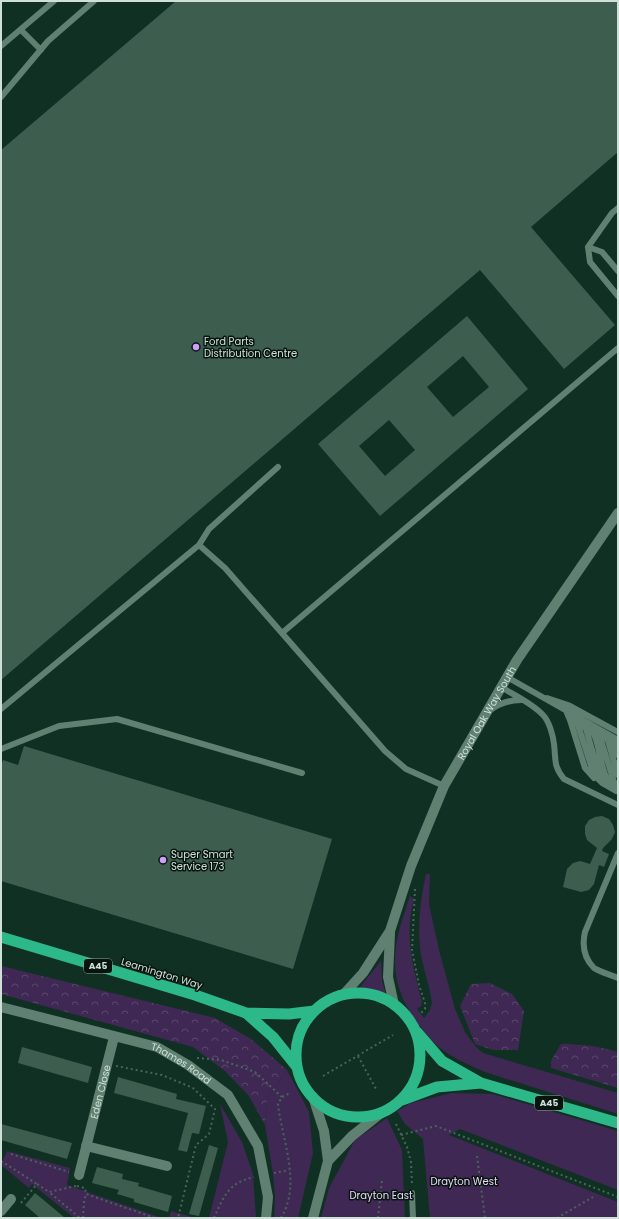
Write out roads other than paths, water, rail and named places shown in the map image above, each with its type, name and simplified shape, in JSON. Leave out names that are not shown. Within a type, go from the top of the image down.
[{"type":"highway","name":"Leamington Way","points":[[1,937],[195,995],[246,1013],[289,1014],[314,1011]]},
{"type":"highway","points":[[349,993],[366,993],[384,999],[394,1005],[401,1010],[414,1029],[420,1048],[419,1069],[411,1088],[402,1100],[381,1113],[367,1117],[346,1117],[332,1112],[319,1104],[304,1087],[297,1067],[296,1049],[302,1029],[314,1011],[331,999],[343,995],[349,993]]},
{"type":"highway","name":"Leamington Way","points":[[246,1013],[273,1037],[297,1067]]},
{"type":"highway","name":"A45","points":[[414,1029],[442,1061],[481,1083],[618,1123]]},
{"type":"highway","name":"A45","points":[[402,1100],[437,1087],[481,1083]]},
{"type":"street","name":"Royal Oak Way South","points":[[343,995],[364,973],[390,931],[411,866],[444,786],[507,677],[618,513]]},
{"type":"street","name":"Royal Oak Way South","points":[[390,931],[388,978],[394,1005]]},
{"type":"street","name":"Thames Road","points":[[1,1007],[158,1047],[188,1065],[228,1096],[258,1146],[268,1197],[266,1218]]},
{"type":"street","name":"Eden Close","points":[[79,1175],[114,1037]]},
{"type":"street","points":[[313,1097],[324,1132],[328,1161],[313,1218]]},
{"type":"street","points":[[328,1161],[352,1136],[381,1113]]},
{"type":"street","points":[[86,1146],[167,1166]]},
{"type":"street","points":[[1,1211],[11,1198]]},
{"type":"lane","points":[[1,46],[54,1]]},
{"type":"lane","points":[[1,97],[48,41],[94,1]]},
{"type":"lane","points":[[21,30],[41,50]]},
{"type":"lane","points":[[618,208],[612,213],[588,247],[590,262],[618,296]]},
{"type":"lane","points":[[588,247],[602,252],[618,271]]},
{"type":"lane","points":[[282,633],[618,348]]},
{"type":"lane","points":[[1,709],[199,545],[209,529],[278,467]]},
{"type":"lane","points":[[199,545],[225,568],[385,751],[406,769],[444,786]]},
{"type":"lane","points":[[507,677],[617,740]]},
{"type":"lane","points":[[501,687],[523,700],[543,715],[550,729],[554,743],[554,762],[556,768],[564,779],[618,805]]},
{"type":"lane","points":[[540,696],[568,704],[618,732]]},
{"type":"lane","points":[[485,715],[491,709],[502,703],[523,700]]},
{"type":"lane","points":[[562,708],[569,717],[587,771],[594,778],[617,791]]},
{"type":"lane","points":[[569,712],[576,721],[594,775],[608,787]]},
{"type":"lane","points":[[577,717],[586,729],[600,777],[604,783],[617,791]]},
{"type":"lane","points":[[1,749],[59,726],[117,719],[302,773]]},
{"type":"lane","points":[[584,721],[590,726],[593,733],[608,781],[617,791]]},
{"type":"lane","points":[[591,725],[599,734],[617,791]]},
{"type":"lane","points":[[599,729],[608,741],[618,775]]},
{"type":"lane","points":[[606,734],[614,742],[618,754]]},
{"type":"lane","points":[[618,853],[583,940],[586,958],[595,968],[618,978]]},
{"type":"lane","points":[[412,1193],[413,1218]]},
{"type":"place","name":"Ford Parts Distribution Centre","points":[[196,347]]},
{"type":"place","name":"Super Smart Service 173","points":[[163,860]]},
{"type":"park label","name":"Drayton West","points":[[464,1181]]},
{"type":"park label","name":"Drayton East","points":[[381,1195]]}]
